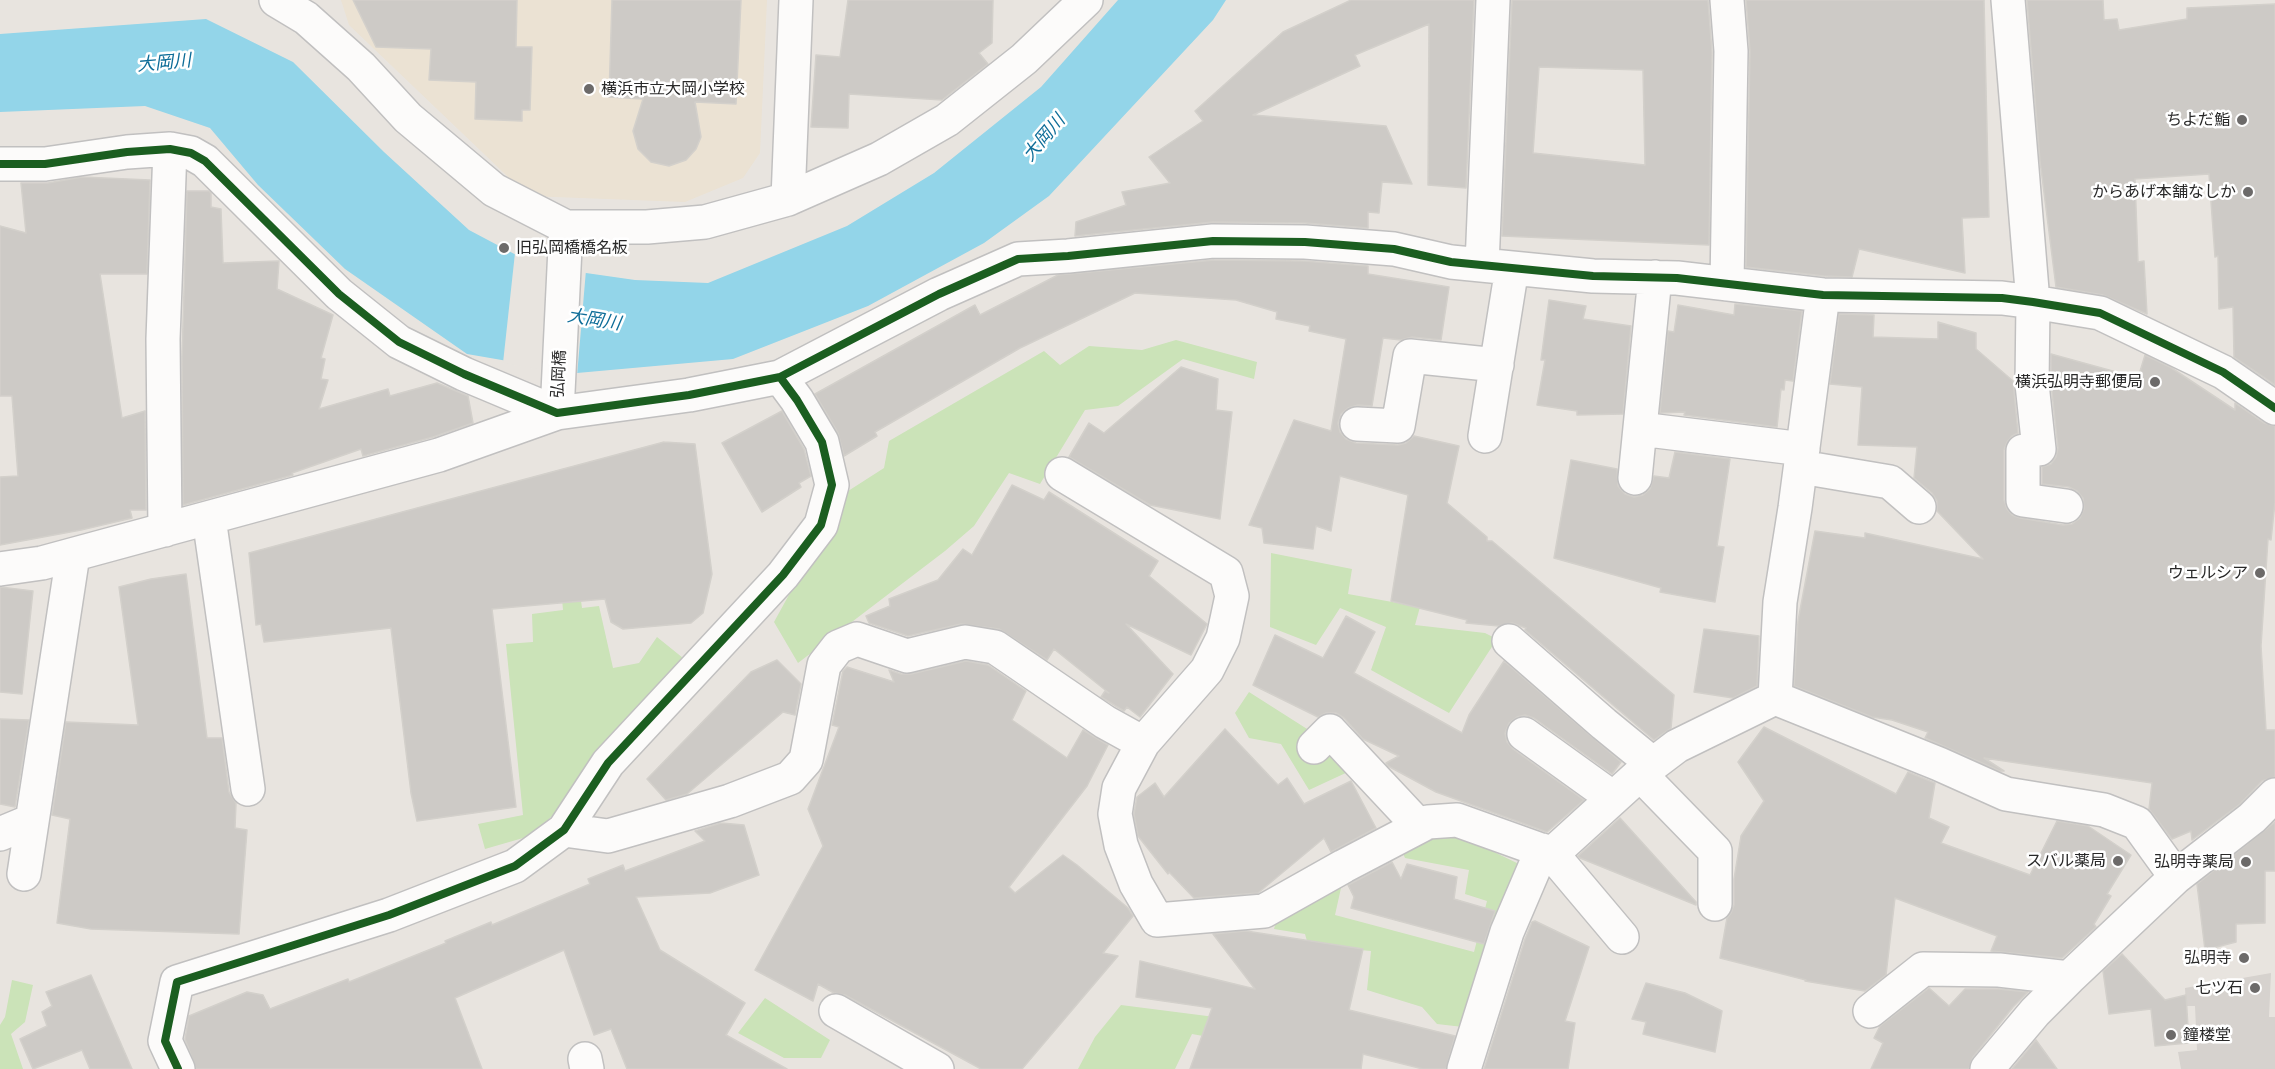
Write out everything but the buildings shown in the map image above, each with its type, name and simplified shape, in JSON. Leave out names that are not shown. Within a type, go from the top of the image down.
[{"type":"street","points":[[276,0],[306,9],[408,118],[494,190],[566,227],[647,227],[705,222],[788,199],[879,159],[947,120],[1024,59],[1086,0]]},
{"type":"street","points":[[788,199],[796,0]]},
{"type":"street","points":[[1485,436],[1497,365],[1493,0]]},
{"type":"street","points":[[1727,0],[1731,51],[1727,284]]},
{"type":"street","points":[[2008,0],[2033,302],[2032,384],[2039,449],[2023,451],[2023,500],[2066,506]]},
{"type":"street","points":[[165,530],[163,339],[170,149]]},
{"type":"street","points":[[0,164],[45,164],[126,152],[170,149],[191,153],[204,161],[339,294],[399,342],[465,374],[557,413]]},
{"type":"street","name":"弘岡橋","points":[[557,413],[566,227]]},
{"type":"street","points":[[0,569],[42,563],[73,555],[439,455],[557,413],[689,395],[780,377],[939,294],[1018,259],[1213,241],[1305,242],[1394,249],[1451,262],[1497,267],[1593,276],[1727,284],[1823,295],[2002,297],[2100,313],[2223,372],[2275,408]]},
{"type":"street","points":[[1635,478],[1655,278]]},
{"type":"street","points":[[1774,698],[1780,602],[1802,458],[1823,295]]},
{"type":"street","points":[[1358,424],[1398,426],[1410,356],[1497,365]]},
{"type":"street","points":[[178,1069],[165,1041],[177,982],[511,878],[515,866],[564,830],[608,763],[783,575],[821,525],[832,485],[822,442],[798,399],[780,377]]},
{"type":"street","points":[[1640,429],[1802,458],[1890,482],[1919,507]]},
{"type":"street","points":[[1062,474],[1226,573],[1232,596],[1223,638],[1207,670],[1143,743],[1119,788],[1115,814],[1121,845],[1136,884],[1157,920],[1264,911],[1419,826],[1428,822],[1457,820],[1547,852],[1622,937]]},
{"type":"street","points":[[209,518],[248,789]]},
{"type":"street","points":[[24,874],[73,555]]},
{"type":"street","points":[[564,830],[608,836],[730,801],[790,778],[806,760],[824,665],[838,647],[857,639],[907,656],[965,642],[995,647],[1105,722],[1143,743]]},
{"type":"street","points":[[1509,640],[1604,724],[1646,769],[1715,851],[1715,904]]},
{"type":"street","points":[[1464,1069],[1507,932],[1547,852],[1677,746],[1774,698],[1939,764],[2006,794],[2104,810],[2137,823],[2176,876]]},
{"type":"street","points":[[1314,747],[1330,731],[1419,826]]},
{"type":"street","points":[[1524,734],[1613,798]]},
{"type":"street","points":[[1987,1069],[2035,1012],[2176,876],[2252,818],[2275,795]]},
{"type":"street","points":[[0,834],[31,821]]},
{"type":"street","points":[[1870,1011],[1923,969],[1999,970],[2069,978]]},
{"type":"street","points":[[836,1011],[937,1069]]},
{"type":"shaded area","name":"横浜市立大岡小学校","points":[[341,0],[767,0],[760,153],[743,178],[685,202],[528,196],[349,25]]},
{"type":"shaded area","points":[[2271,973],[2269,1017],[2275,1017],[2275,1069],[2181,1069],[2178,1052],[2197,1050],[2195,1006],[2186,1006],[2185,988]]},
{"type":"green space","points":[[1176,340],[1257,362],[1254,379],[1183,359],[1118,406],[1085,410],[1040,484],[1009,473],[974,526],[945,551],[798,663],[774,622],[845,493],[884,468],[889,441],[1044,351],[1060,365],[1089,346],[1142,350]]},
{"type":"green space","points":[[1271,553],[1352,569],[1348,594],[1420,607],[1415,625],[1485,633],[1497,639],[1449,713],[1371,670],[1386,627],[1340,608],[1316,645],[1270,627]]},
{"type":"green space","points":[[579,586],[582,608],[599,606],[613,668],[639,663],[657,637],[683,658],[551,817],[530,836],[485,849],[478,824],[523,815],[506,644],[533,642],[532,614],[563,610],[561,588]]},
{"type":"green space","points":[[1249,692],[1315,734],[1350,771],[1309,790],[1281,744],[1249,738],[1235,713]]},
{"type":"green space","points":[[1428,835],[1463,837],[1521,865],[1463,1027],[1437,1024],[1422,1007],[1367,990],[1371,951],[1308,945],[1305,934],[1274,929],[1278,914],[1343,879],[1335,915],[1474,952],[1487,901],[1465,894],[1469,870],[1405,858],[1400,846]]},
{"type":"green space","points":[[12,980],[33,985],[25,1022],[11,1034],[23,1069],[0,1069],[0,1025],[5,1017]]},
{"type":"green space","points":[[765,998],[830,1040],[821,1058],[784,1058],[738,1033]]},
{"type":"green space","points":[[1121,1005],[1254,1022],[1231,1041],[1192,1034],[1175,1069],[1078,1069],[1095,1037]]},
{"type":"water","name":"大岡川","points":[[1118,0],[1226,0],[1213,20],[1049,196],[984,243],[868,306],[733,359],[577,373],[467,354],[345,269],[258,185],[210,128],[145,106],[0,112],[0,34],[206,19],[293,62],[384,152],[469,230],[537,266],[635,280],[708,283],[847,226],[934,173],[1041,87]]},
{"type":"pier","points":[[515,253],[538,263],[586,270],[577,376],[503,363]]},
{"type":"cycle path","points":[[0,164],[45,164],[127,152],[170,149],[191,153],[205,161],[339,294],[399,342],[464,374],[557,413],[689,395],[780,377],[939,294],[1018,259],[1213,241],[1305,242],[1394,249],[1451,262],[1593,276],[1677,278],[1823,295],[2002,298],[2033,302],[2100,313],[2223,372],[2275,408]]},
{"type":"cycle path","points":[[178,1069],[165,1041],[177,982],[389,915],[515,866],[564,830],[608,763],[783,575],[821,525],[832,485],[822,442],[780,377]]},
{"type":"place","name":"横浜市立大岡小学校","points":[[589,89]]},
{"type":"place","name":"ちよだ鮨","points":[[2242,120]]},
{"type":"place","name":"からあげ本舗なしか","points":[[2248,192]]},
{"type":"place","name":"旧弘岡橋橋名板","points":[[504,248]]},
{"type":"place","name":"横浜弘明寺郵便局","points":[[2155,382]]},
{"type":"place","name":"ウェルシア","points":[[2260,573]]},
{"type":"place","name":"スバル薬局","points":[[2118,861]]},
{"type":"place","name":"弘明寺薬局","points":[[2246,862]]},
{"type":"place","name":"弘明寺","points":[[2244,958]]},
{"type":"place","name":"七ツ石","points":[[2255,988]]},
{"type":"place","name":"鐘楼堂","points":[[2171,1035]]}]
